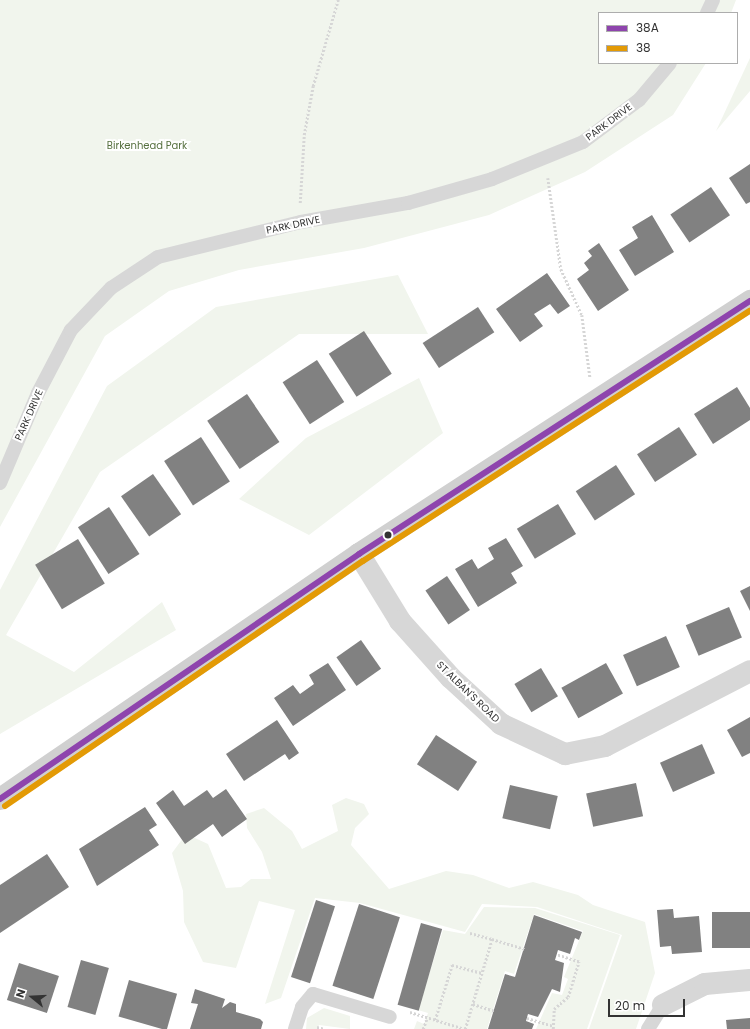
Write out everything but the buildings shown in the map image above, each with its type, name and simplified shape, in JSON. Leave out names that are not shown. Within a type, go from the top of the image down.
[{"type":"street","points":[[0,799],[359,554],[750,302]]},
{"type":"street","name":"ST ALBAN'S ROAD","points":[[359,554],[400,621],[451,678],[501,724],[566,754],[605,746],[750,671]]},
{"type":"street","points":[[663,1005],[705,984],[750,980]]},
{"type":"lane","points":[[707,12],[713,0]]},
{"type":"lane","name":"PARK DRIVE","points":[[0,483],[38,393],[71,330],[111,288],[158,257],[301,222],[408,203],[492,179],[582,142],[639,100],[669,64]]},
{"type":"lane","points":[[294,1029],[302,1007],[313,994],[390,1017]]},
{"type":"lane","points":[[648,1029],[663,1005]]},
{"type":"path","points":[[301,222],[299,188],[304,136],[313,86],[338,0]]},
{"type":"path","points":[[545,157],[560,269],[582,315],[594,403]]},
{"type":"path","points":[[470,933],[524,949]]},
{"type":"path","points":[[407,1011],[465,1029],[492,939]]},
{"type":"path","points":[[527,1018],[553,1027],[554,1009],[568,996],[579,962],[557,955]]},
{"type":"path","points":[[435,1020],[452,965],[482,973]]},
{"type":"path","points":[[473,1004],[494,1011]]},
{"type":"path","points":[[424,1029],[427,1018]]},
{"type":"green space","name":"Birkenhead Park","points":[[0,0],[736,0],[731,12],[598,12],[598,64],[705,64],[673,115],[585,172],[489,215],[364,248],[239,270],[169,291],[105,336],[0,527]]},
{"type":"green space","points":[[750,58],[750,91],[716,131]]},
{"type":"green space","points":[[398,275],[428,334],[299,334],[100,472],[6,635],[74,672],[162,602],[176,630],[0,734],[0,590],[107,386],[216,307]]},
{"type":"green space","points":[[419,378],[443,433],[309,535],[239,499],[306,438]]},
{"type":"green space","points":[[346,798],[364,804],[369,814],[355,828],[351,845],[389,889],[446,871],[473,875],[509,888],[533,882],[578,895],[593,905],[645,922],[655,973],[636,1029],[589,1029],[622,935],[537,907],[482,904],[465,932],[360,903],[315,898],[281,998],[265,1004],[295,910],[259,901],[236,968],[203,962],[184,922],[183,891],[172,853],[186,834],[208,844],[226,888],[241,887],[251,879],[271,879],[262,852],[247,828],[246,814],[264,808],[292,831],[302,849],[338,831],[332,805]]},
{"type":"green space","points":[[484,907],[535,908],[620,935],[587,1029],[536,1029],[552,993],[562,995],[568,979],[564,977],[583,931],[534,914],[514,974],[505,971],[487,1029],[414,1029],[417,1021],[424,1024],[428,1013],[418,1010],[443,930],[465,934]]},
{"type":"green space","points":[[324,1008],[350,1016],[350,1029],[319,1025],[317,1029],[306,1029],[307,1018]]},
{"type":"transit line","name":"38A","points":[[0,799],[359,554],[750,301]]},
{"type":"transit line","name":"38","points":[[5,806],[363,561],[750,311]]}]
